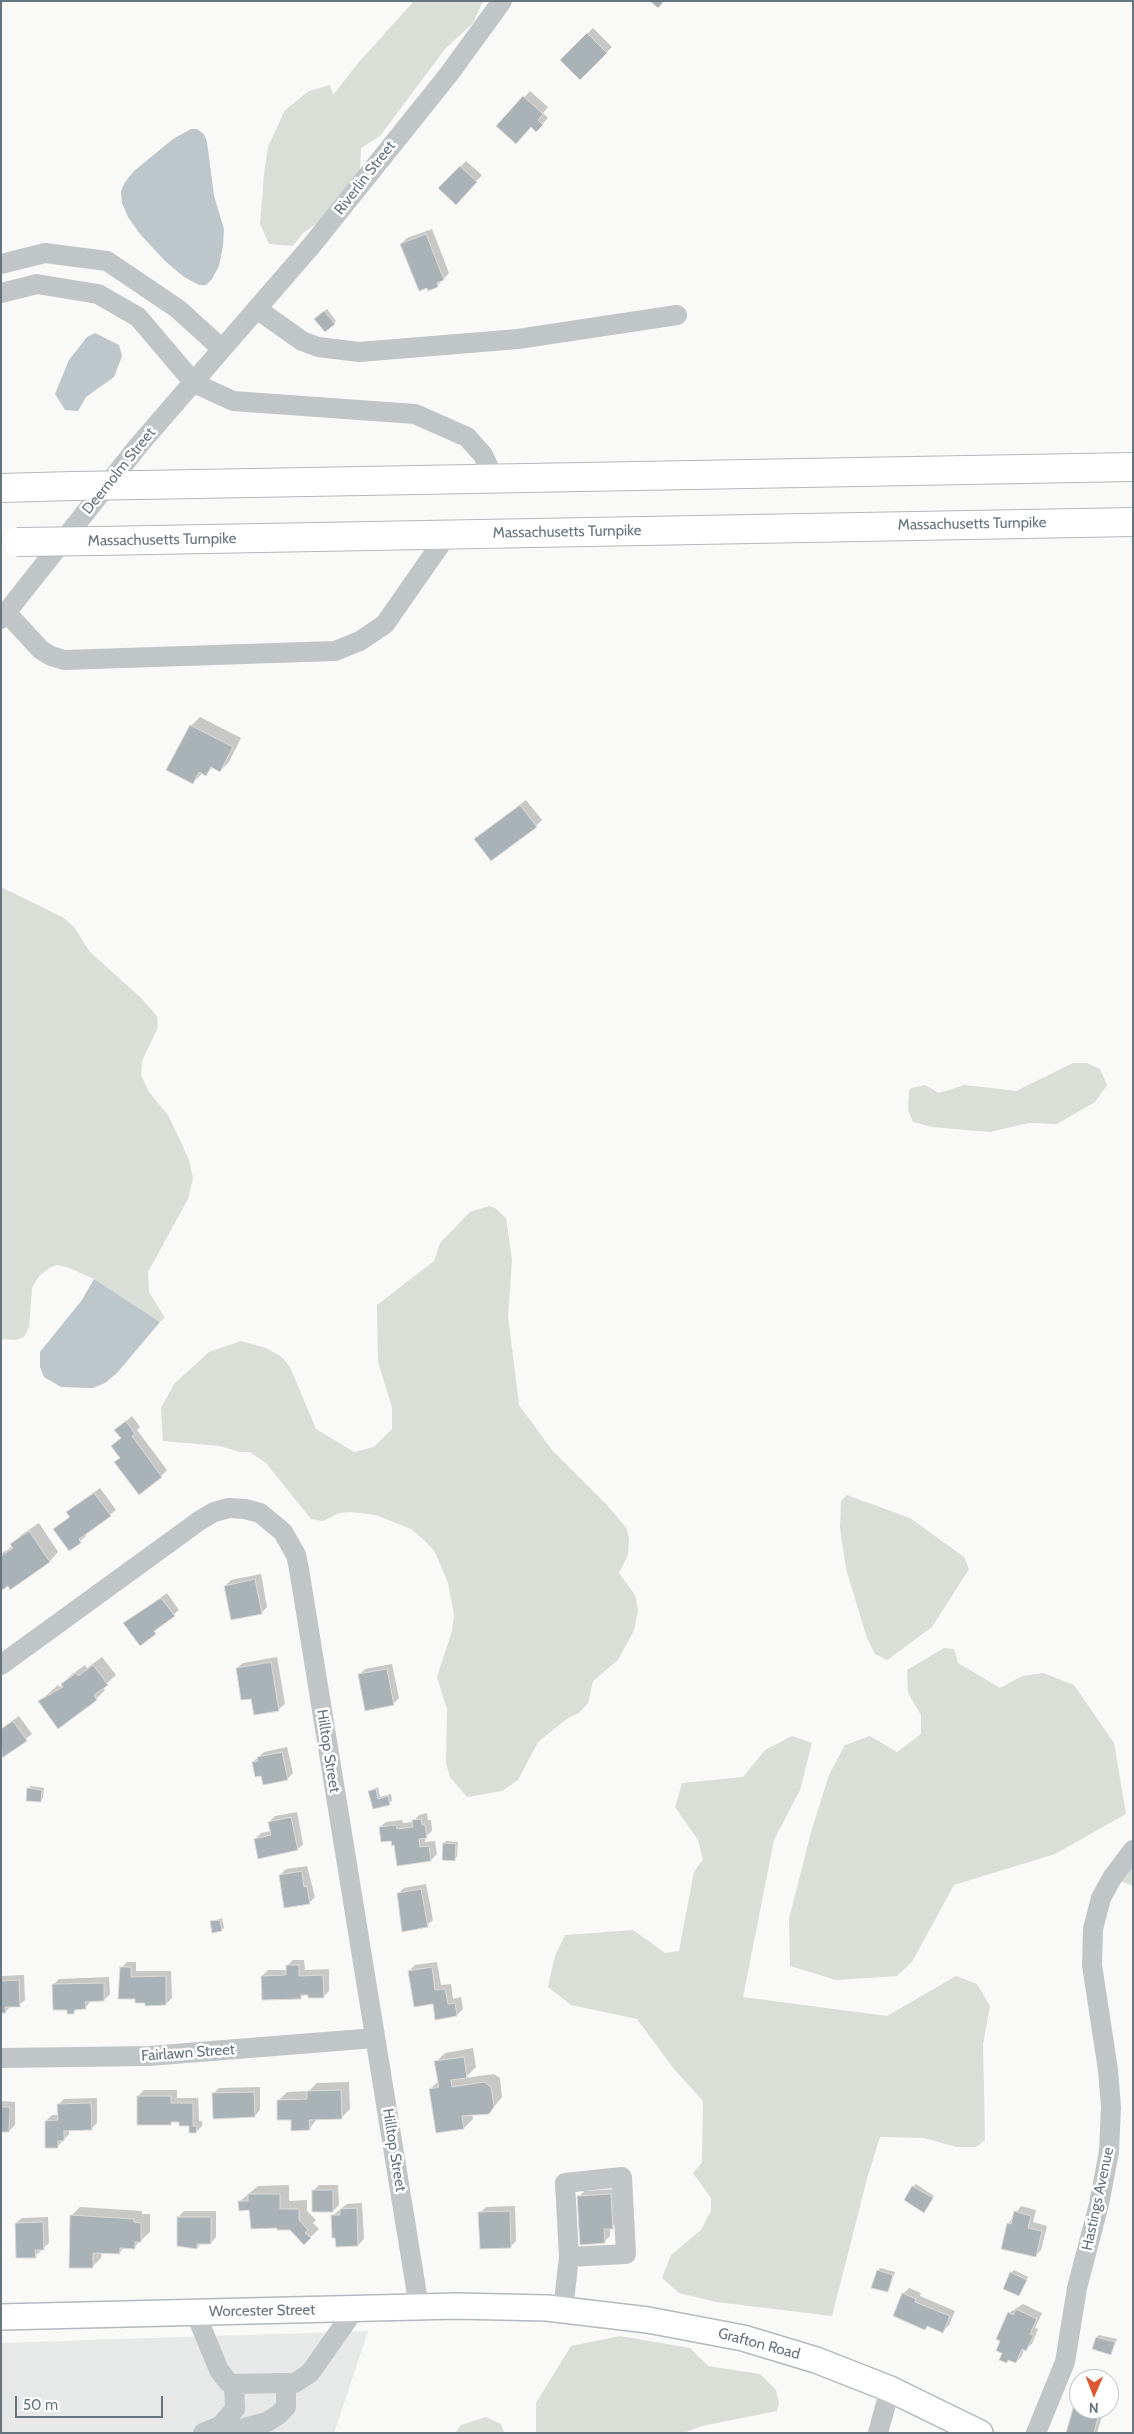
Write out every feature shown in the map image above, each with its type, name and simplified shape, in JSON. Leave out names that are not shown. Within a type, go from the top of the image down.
[{"type":"highway","points":[[1,488],[1133,467]]},
{"type":"highway","name":"Massachusetts Turnpike","points":[[9,542],[1133,522]]},
{"type":"main road","name":"Worcester Street","points":[[1,2317],[419,2307],[523,2307]]},
{"type":"main road","name":"Grafton Road","points":[[523,2307],[564,2310],[677,2324],[743,2338],[816,2360],[890,2389],[980,2433]]},
{"type":"street","name":"Riverlin Street","points":[[222,349],[312,245],[432,95],[502,1]]},
{"type":"street","points":[[1,264],[45,253],[107,261],[178,309],[222,349]]},
{"type":"street","points":[[1,293],[37,284],[98,294],[138,317],[194,383],[233,400],[415,414],[468,437],[483,454],[489,468],[490,478]]},
{"type":"street","points":[[257,309],[302,341],[318,347],[359,352],[518,339],[677,315]]},
{"type":"street","name":"Deernolm Street","points":[[4,616],[139,445],[222,349]]},
{"type":"street","points":[[4,616],[41,650],[51,656],[64,660],[335,651],[360,641],[384,624],[447,535]]},
{"type":"street","name":"Hilltop Street","points":[[1,1665],[214,1512],[229,1508],[245,1509],[260,1514],[283,1532],[296,1555],[299,1569],[419,2307]]},
{"type":"street","name":"Hastings Avenue","points":[[1036,2433],[1065,2362],[1077,2288],[1100,2204],[1109,2152],[1110,2098],[1092,1965],[1093,1929],[1101,1898],[1112,1878],[1133,1850]]},
{"type":"street","name":"Fairlawn Street","points":[[1,2058],[149,2056],[375,2038]]},
{"type":"street","points":[[564,2310],[568,2257],[566,2183],[622,2177],[626,2254],[568,2257]]},
{"type":"street","points":[[195,2312],[220,2370],[228,2382],[234,2384],[295,2383],[310,2373],[355,2309]]},
{"type":"street","points":[[226,2433],[267,2422],[278,2416],[286,2407],[286,2383]]},
{"type":"street","points":[[203,2433],[220,2426],[235,2408],[234,2384]]},
{"type":"street","points":[[878,2433],[890,2389]]},
{"type":"shaded area","points":[[414,1],[483,1],[473,23],[445,49],[380,136],[361,148],[360,171],[332,213],[303,233],[293,246],[269,244],[260,224],[264,174],[268,147],[285,110],[309,91],[330,85],[333,95],[359,62]]},
{"type":"shaded area","points":[[191,129],[197,129],[204,134],[207,142],[214,196],[224,229],[219,266],[212,279],[206,285],[199,285],[184,277],[165,261],[140,234],[128,217],[122,203],[121,191],[125,182],[134,171],[173,139]]},
{"type":"shaded area","points":[[95,333],[119,345],[122,356],[114,377],[86,397],[78,411],[65,410],[55,394],[69,360],[87,337]]},
{"type":"shaded area","points":[[1,887],[64,918],[74,927],[90,952],[140,997],[157,1016],[158,1027],[142,1061],[141,1075],[149,1092],[168,1115],[189,1160],[193,1178],[188,1199],[148,1272],[149,1292],[165,1318],[160,1322],[94,1279],[67,1267],[57,1265],[39,1276],[32,1288],[29,1327],[24,1337],[16,1340],[1,1339]]},
{"type":"shaded area","points":[[1073,1063],[1087,1063],[1100,1069],[1107,1085],[1095,1102],[1057,1124],[1029,1123],[990,1132],[932,1127],[913,1122],[908,1110],[909,1090],[912,1088],[925,1085],[939,1093],[965,1085],[1016,1091]]},
{"type":"shaded area","points":[[489,1206],[495,1208],[506,1218],[512,1260],[508,1316],[519,1405],[552,1450],[607,1505],[627,1529],[629,1539],[628,1555],[619,1573],[635,1595],[638,1610],[634,1630],[618,1660],[593,1681],[588,1703],[579,1713],[568,1718],[538,1742],[518,1780],[502,1791],[467,1797],[450,1777],[446,1763],[447,1709],[437,1677],[452,1631],[454,1614],[448,1583],[435,1552],[411,1529],[376,1515],[350,1512],[339,1513],[323,1521],[311,1519],[266,1463],[250,1452],[240,1452],[220,1446],[163,1441],[161,1408],[174,1384],[209,1352],[241,1341],[266,1348],[282,1357],[290,1367],[316,1429],[354,1452],[374,1447],[392,1429],[392,1407],[378,1362],[377,1305],[434,1261],[440,1243],[470,1212]]},
{"type":"shaded area","points":[[94,1279],[160,1322],[117,1373],[105,1383],[93,1388],[61,1387],[44,1377],[40,1367],[40,1352],[82,1300]]},
{"type":"shaded area","points":[[847,1495],[910,1518],[964,1557],[969,1569],[932,1627],[887,1660],[875,1654],[867,1638],[846,1569],[840,1528],[841,1501]]},
{"type":"shaded area","points":[[944,1648],[954,1649],[958,1663],[1000,1688],[1022,1676],[1043,1673],[1074,1685],[1114,1743],[1126,1814],[1055,1854],[954,1885],[912,1962],[897,1976],[836,1980],[790,1966],[789,1919],[811,1832],[829,1775],[845,1745],[870,1736],[897,1752],[921,1734],[921,1715],[908,1693],[907,1670]]},
{"type":"shaded area","points":[[792,1736],[812,1743],[800,1790],[774,1840],[743,1997],[887,2016],[956,1976],[977,1984],[990,2006],[983,2044],[985,2140],[976,2147],[956,2147],[924,2138],[880,2137],[868,2175],[832,2316],[716,2302],[679,2293],[662,2278],[671,2255],[701,2230],[711,2211],[711,2198],[693,2173],[702,2162],[703,2101],[674,2069],[637,2019],[571,2005],[548,1987],[555,1956],[565,1935],[633,1930],[665,1953],[679,1951],[694,1872],[703,1859],[698,1840],[675,1807],[682,1783],[743,1777],[765,1750]]},
{"type":"shaded area","points":[[1133,1851],[1133,1886],[1116,1879]]},
{"type":"shaded area","points":[[368,2331],[334,2433],[1,2433],[1,2343]]},
{"type":"shaded area","points":[[620,2336],[690,2348],[708,2366],[760,2374],[776,2390],[779,2403],[777,2411],[702,2426],[683,2433],[536,2433],[536,2403],[571,2346]]},
{"type":"shaded area","points":[[486,2417],[501,2424],[504,2433],[455,2433],[461,2425]]},
{"type":"building","points":[[650,1],[664,1],[658,8]]},
{"type":"building","points":[[587,33],[607,53],[580,80],[560,60]]},
{"type":"building","points":[[523,96],[543,114],[538,120],[543,125],[536,132],[531,127],[516,144],[496,126]]},
{"type":"building","points":[[460,166],[477,182],[456,205],[438,188]]},
{"type":"building","points":[[426,234],[444,280],[437,283],[438,287],[428,291],[427,288],[419,291],[400,244]]},
{"type":"building","points":[[324,311],[335,324],[325,332],[314,319]]},
{"type":"building","points":[[190,725],[233,747],[220,772],[211,767],[206,776],[199,772],[193,784],[166,770]]},
{"type":"building","points":[[520,805],[537,827],[491,861],[474,839]]},
{"type":"building","points":[[126,1421],[135,1434],[132,1436],[162,1477],[139,1495],[114,1462],[120,1458],[111,1446],[121,1438],[114,1430]]},
{"type":"building","points":[[94,1493],[111,1516],[79,1539],[81,1543],[69,1551],[53,1529],[70,1517],[66,1512]]},
{"type":"building","points":[[29,1531],[50,1562],[10,1590],[8,1586],[1,1591],[1,1556],[13,1548],[10,1544]]},
{"type":"building","points":[[255,1579],[262,1614],[231,1620],[224,1586]]},
{"type":"building","points":[[161,1598],[175,1616],[154,1631],[156,1634],[140,1646],[123,1623]]},
{"type":"building","points":[[271,1662],[279,1711],[254,1715],[251,1699],[241,1700],[236,1668]]},
{"type":"building","points":[[93,1665],[108,1685],[94,1695],[97,1700],[58,1729],[38,1701],[63,1687],[61,1684],[76,1673],[78,1676]]},
{"type":"building","points":[[387,1669],[394,1705],[365,1711],[358,1674]]},
{"type":"building","points":[[13,1721],[27,1741],[2,1758],[1,1729]]},
{"type":"building","points":[[282,1752],[288,1780],[263,1785],[261,1776],[255,1777],[252,1762],[258,1761],[257,1757]]},
{"type":"building","points":[[27,1788],[42,1790],[41,1802],[26,1801]]},
{"type":"building","points":[[376,1789],[378,1799],[388,1796],[390,1805],[373,1809],[368,1791]]},
{"type":"building","points":[[291,1817],[298,1850],[258,1859],[254,1839],[271,1835],[268,1822]]},
{"type":"building","points":[[421,1819],[422,1825],[425,1825],[427,1838],[419,1839],[420,1847],[429,1846],[431,1861],[397,1866],[394,1845],[392,1846],[391,1841],[381,1842],[379,1827],[396,1825],[397,1829],[413,1827],[412,1820]]},
{"type":"building","points":[[443,1843],[456,1844],[455,1861],[442,1860]]},
{"type":"building","points":[[302,1871],[304,1887],[307,1886],[310,1904],[284,1908],[279,1875]]},
{"type":"building","points":[[421,1889],[428,1927],[402,1932],[397,1893]]},
{"type":"building","points":[[220,1920],[222,1931],[212,1933],[210,1921]]},
{"type":"building","points":[[286,1965],[299,1965],[299,1976],[323,1975],[324,1998],[308,1998],[308,1995],[301,1995],[301,1999],[262,2000],[261,1976],[286,1975]]},
{"type":"building","points":[[120,1967],[131,1967],[131,1977],[166,1976],[166,2005],[145,2006],[145,2003],[135,2003],[135,1999],[118,1999]]},
{"type":"building","points":[[432,1967],[435,1990],[445,1989],[448,2004],[455,2003],[457,2016],[435,2020],[433,2004],[414,2007],[408,1971]]},
{"type":"building","points":[[19,1980],[20,2007],[5,2007],[6,2013],[1,2013],[1,1981]]},
{"type":"building","points":[[104,1983],[104,2001],[85,2002],[86,2009],[74,2010],[74,2014],[67,2014],[67,2010],[53,2010],[52,1984]]},
{"type":"building","points":[[464,2057],[467,2078],[451,2080],[452,2087],[484,2082],[491,2087],[494,2107],[489,2114],[462,2116],[464,2129],[436,2133],[429,2089],[439,2087],[434,2061]]},
{"type":"building","points":[[341,2090],[342,2119],[309,2120],[310,2130],[291,2131],[291,2120],[277,2120],[277,2100],[307,2099],[307,2091]]},
{"type":"building","points":[[254,2092],[255,2117],[213,2119],[212,2093]]},
{"type":"building","points":[[137,2096],[171,2096],[171,2103],[193,2103],[193,2126],[197,2126],[196,2133],[189,2133],[189,2126],[179,2126],[179,2122],[171,2122],[171,2125],[137,2125]]},
{"type":"building","points":[[91,2103],[92,2130],[64,2131],[64,2141],[58,2141],[58,2148],[45,2148],[45,2121],[58,2120],[57,2104]]},
{"type":"building","points":[[1,2107],[10,2107],[9,2132],[1,2132]]},
{"type":"building","points":[[912,2186],[933,2198],[924,2213],[904,2200]]},
{"type":"building","points":[[312,2190],[333,2190],[333,2212],[312,2212]]},
{"type":"building","points":[[248,2194],[280,2194],[280,2209],[299,2209],[299,2220],[308,2230],[305,2233],[311,2238],[304,2245],[290,2230],[277,2230],[277,2228],[251,2229],[249,2210],[239,2211],[238,2201],[248,2201]]},
{"type":"building","points":[[611,2194],[613,2229],[604,2229],[605,2243],[580,2245],[577,2196]]},
{"type":"building","points":[[357,2208],[358,2246],[336,2247],[335,2238],[332,2238],[331,2215],[340,2215],[340,2209]]},
{"type":"building","points":[[510,2211],[511,2248],[480,2249],[478,2212]]},
{"type":"building","points":[[1014,2211],[1031,2216],[1028,2228],[1042,2231],[1036,2257],[1001,2249],[1007,2223],[1011,2224]]},
{"type":"building","points":[[70,2215],[134,2219],[134,2222],[141,2223],[141,2242],[135,2242],[135,2249],[120,2248],[120,2254],[93,2253],[93,2268],[69,2268]]},
{"type":"building","points":[[177,2217],[211,2217],[211,2244],[197,2244],[197,2249],[177,2246]]},
{"type":"building","points":[[43,2222],[44,2250],[35,2250],[36,2258],[16,2258],[15,2223]]},
{"type":"building","points":[[877,2270],[893,2275],[888,2292],[871,2288]]},
{"type":"building","points":[[1010,2272],[1027,2280],[1019,2296],[1003,2289]]},
{"type":"building","points":[[902,2293],[916,2299],[915,2302],[950,2316],[943,2333],[927,2326],[925,2330],[893,2316]]},
{"type":"building","points":[[1016,2309],[1037,2319],[1030,2334],[1034,2335],[1026,2351],[1022,2349],[1016,2363],[1008,2360],[1007,2363],[999,2360],[1002,2353],[996,2351],[1000,2341],[996,2339],[1008,2312],[1013,2315]]},
{"type":"building","points":[[1096,2337],[1115,2342],[1111,2355],[1092,2349]]},
{"type":"building","points":[[1070,2419],[1098,2419],[1094,2433],[1066,2433]]}]
